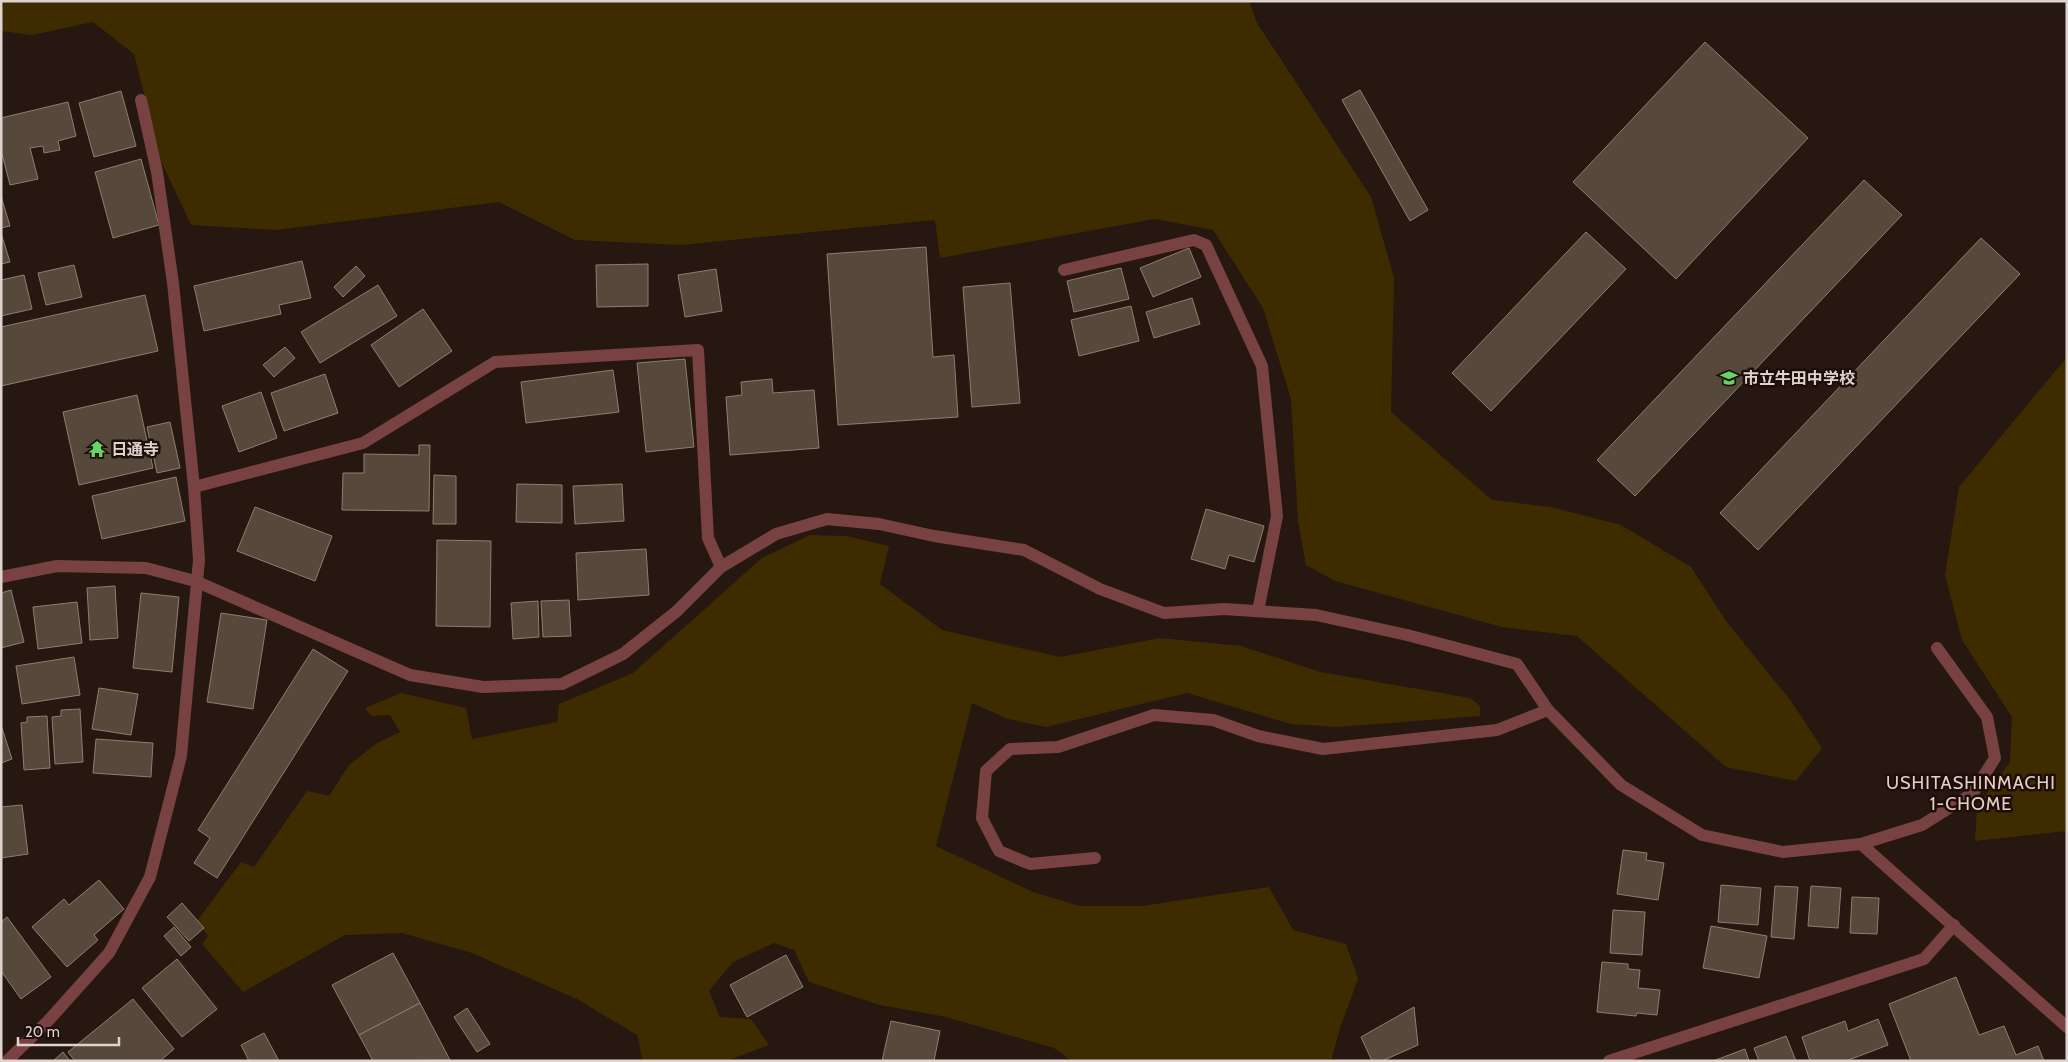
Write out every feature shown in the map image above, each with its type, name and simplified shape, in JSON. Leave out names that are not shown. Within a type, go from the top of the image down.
[{"type":"street","points":[[8,1061],[48,1022],[109,953],[150,877],[180,756],[195,581],[199,560],[194,487],[173,283],[157,172],[141,100]]},
{"type":"street","points":[[1064,270],[1194,240],[1206,245],[1262,366],[1278,516],[1258,611]]},
{"type":"street","points":[[194,487],[363,443],[495,362],[698,350],[708,538],[721,567]]},
{"type":"street","points":[[1,577],[57,566],[146,568],[195,581],[410,675],[483,688],[562,684],[623,654],[676,611],[721,567],[776,534],[828,519],[879,524],[934,536],[1024,550],[1100,590],[1164,613],[1224,609],[1316,615],[1407,635],[1517,664],[1548,710],[1621,785],[1702,835],[1782,852],[1861,844],[1922,825],[1973,793],[1996,758],[1987,717],[1937,648]]},
{"type":"street","points":[[1094,858],[1030,864],[999,851],[982,818],[986,771],[1010,749],[1058,748],[1154,716],[1213,720],[1258,736],[1323,749],[1497,730],[1548,710]]},
{"type":"street","points":[[1861,844],[2067,1027]]},
{"type":"street","points":[[1608,1061],[1924,959],[1954,925]]},
{"type":"shaded area","points":[[4,1],[1249,1],[1257,23],[1371,197],[1394,278],[1391,412],[1492,500],[1551,507],[1621,525],[1691,567],[1726,621],[1791,701],[1822,748],[1796,781],[1726,767],[1577,636],[1502,627],[1335,581],[1306,565],[1298,521],[1291,399],[1263,308],[1213,230],[1155,219],[940,258],[935,220],[681,245],[575,240],[499,202],[275,230],[191,225],[161,161],[134,54],[93,22],[32,35],[1,31],[1,14]]},
{"type":"shaded area","points":[[2067,357],[2067,831],[1975,841],[1977,807],[2010,762],[2012,717],[1962,640],[1945,575],[1959,487]]},
{"type":"shaded area","points":[[810,535],[846,536],[889,546],[880,584],[942,630],[1060,657],[1160,638],[1241,646],[1320,672],[1470,698],[1480,706],[1480,716],[1337,727],[1291,724],[1187,693],[1046,727],[1008,719],[972,703],[936,846],[1033,892],[1080,906],[1142,906],[1269,887],[1293,930],[1346,944],[1358,979],[1341,1025],[1331,1061],[1072,1061],[1054,1048],[946,1017],[880,1005],[809,982],[794,950],[774,943],[733,962],[709,991],[720,1017],[751,1019],[769,1045],[726,1061],[643,1061],[637,1035],[577,999],[472,953],[402,933],[345,935],[243,992],[202,944],[208,936],[197,921],[241,862],[254,867],[307,791],[329,796],[349,765],[377,743],[400,732],[390,715],[371,716],[365,708],[401,693],[466,708],[472,739],[557,722],[559,704],[633,673],[762,558]]},
{"type":"building","points":[[1705,42],[1808,138],[1676,279],[1573,182]]},
{"type":"building","points":[[1360,90],[1428,210],[1410,221],[1342,100]]},
{"type":"building","points":[[121,91],[136,146],[94,157],[79,103]]},
{"type":"building","points":[[68,102],[76,136],[58,141],[60,150],[44,153],[43,146],[30,148],[38,179],[10,185],[1,150],[1,118]]},
{"type":"building","points":[[141,159],[159,225],[113,238],[95,172]]},
{"type":"building","points":[[1864,180],[1902,215],[1635,496],[1597,460]]},
{"type":"building","points":[[1,196],[10,226],[1,228]]},
{"type":"building","points":[[1586,232],[1626,269],[1491,411],[1452,373]]},
{"type":"building","points":[[1,233],[10,262],[1,264]]},
{"type":"building","points":[[1981,238],[2020,274],[1758,550],[1720,513]]},
{"type":"building","points":[[926,247],[933,357],[954,355],[958,417],[838,425],[827,254]]},
{"type":"building","points":[[1189,248],[1201,277],[1153,297],[1140,268]]},
{"type":"building","points":[[302,261],[311,298],[279,305],[281,314],[204,331],[194,286]]},
{"type":"building","points":[[648,264],[648,306],[597,307],[596,265]]},
{"type":"building","points":[[74,265],[82,297],[46,305],[38,273]]},
{"type":"building","points":[[356,266],[365,276],[343,297],[334,287]]},
{"type":"building","points":[[1121,268],[1129,299],[1074,312],[1067,281]]},
{"type":"building","points":[[716,269],[722,311],[685,317],[678,275]]},
{"type":"building","points":[[24,275],[32,309],[1,316],[1,280]]},
{"type":"building","points":[[1010,283],[1020,403],[972,407],[963,287]]},
{"type":"building","points":[[378,285],[397,316],[320,363],[301,332]]},
{"type":"building","points":[[145,295],[158,351],[1,386],[1,327]]},
{"type":"building","points":[[1192,298],[1200,324],[1154,338],[1146,312]]},
{"type":"building","points":[[1131,306],[1139,341],[1079,356],[1071,320]]},
{"type":"building","points":[[423,309],[452,351],[399,387],[371,345]]},
{"type":"building","points":[[285,347],[295,358],[274,377],[263,365]]},
{"type":"building","points":[[685,359],[694,447],[646,452],[637,363]]},
{"type":"building","points":[[613,370],[619,412],[526,423],[521,382]]},
{"type":"building","points":[[325,374],[338,413],[284,431],[271,393]]},
{"type":"building","points":[[772,379],[773,393],[814,390],[819,448],[730,455],[726,397],[742,395],[741,382]]},
{"type":"building","points":[[261,392],[277,438],[239,452],[222,406]]},
{"type":"building","points":[[137,395],[153,468],[79,485],[63,412]]},
{"type":"building","points":[[170,422],[180,468],[157,473],[147,427]]},
{"type":"building","points":[[419,445],[430,445],[429,511],[342,510],[343,473],[364,473],[364,454],[419,455]]},
{"type":"building","points":[[434,475],[456,476],[456,524],[433,524]]},
{"type":"building","points":[[176,477],[185,521],[102,539],[92,496]]},
{"type":"building","points":[[517,484],[562,485],[562,523],[516,522]]},
{"type":"building","points":[[622,484],[624,521],[575,524],[573,486]]},
{"type":"building","points":[[255,507],[332,536],[315,581],[237,551]]},
{"type":"building","points":[[1206,509],[1264,526],[1254,562],[1229,555],[1225,569],[1191,559]]},
{"type":"building","points":[[437,540],[491,541],[490,627],[436,626]]},
{"type":"building","points":[[646,549],[649,595],[578,600],[576,553]]},
{"type":"building","points":[[115,586],[118,638],[90,640],[87,588]]},
{"type":"building","points":[[11,590],[24,642],[1,648],[1,593]]},
{"type":"building","points":[[141,593],[179,597],[172,672],[133,668]]},
{"type":"building","points":[[569,600],[571,636],[543,637],[541,601]]},
{"type":"building","points":[[538,601],[539,637],[513,639],[511,603]]},
{"type":"building","points":[[77,602],[82,643],[38,649],[33,607]]},
{"type":"building","points":[[221,613],[267,620],[253,709],[207,702]]},
{"type":"building","points":[[313,649],[348,671],[217,878],[194,863],[210,838],[198,830]]},
{"type":"building","points":[[74,657],[80,695],[22,704],[16,666]]},
{"type":"building","points":[[99,688],[138,694],[131,735],[92,729]]},
{"type":"building","points":[[80,709],[83,762],[55,764],[52,717],[61,716],[61,710]]},
{"type":"building","points":[[47,716],[50,768],[24,770],[21,723],[27,722],[27,717]]},
{"type":"building","points":[[1,725],[12,759],[1,763]]},
{"type":"building","points":[[96,739],[153,743],[151,777],[93,773]]},
{"type":"building","points":[[22,805],[28,854],[1,858],[1,807]]},
{"type":"building","points":[[1623,850],[1647,853],[1646,860],[1664,863],[1658,900],[1617,894]]},
{"type":"building","points":[[99,880],[124,909],[94,935],[98,940],[67,967],[32,927],[64,899],[69,905]]},
{"type":"building","points":[[1721,885],[1761,888],[1758,925],[1718,922]]},
{"type":"building","points":[[1775,886],[1798,887],[1794,939],[1771,937]]},
{"type":"building","points":[[1811,886],[1841,888],[1838,928],[1808,926]]},
{"type":"building","points":[[1852,897],[1879,898],[1877,934],[1850,933]]},
{"type":"building","points":[[182,903],[204,928],[189,941],[167,917]]},
{"type":"building","points":[[1613,910],[1645,912],[1642,955],[1610,953]]},
{"type":"building","points":[[7,917],[51,977],[21,999],[1,971],[1,922]]},
{"type":"building","points":[[1711,926],[1767,936],[1759,978],[1703,968]]},
{"type":"building","points":[[174,927],[191,947],[181,956],[164,936]]},
{"type":"building","points":[[393,953],[420,1003],[359,1035],[332,985]]},
{"type":"building","points":[[786,955],[803,987],[747,1017],[730,985]]},
{"type":"building","points":[[177,959],[217,1009],[182,1037],[142,988]]},
{"type":"building","points":[[1602,962],[1628,964],[1628,969],[1640,970],[1638,988],[1660,990],[1657,1015],[1637,1013],[1636,1016],[1597,1012]]},
{"type":"building","points":[[1956,977],[1979,1035],[2004,1026],[2016,1055],[2038,1046],[2044,1061],[1911,1061],[1889,1004]]},
{"type":"building","points":[[133,999],[174,1049],[160,1061],[75,1061],[68,1052]]},
{"type":"building","points":[[420,1003],[450,1060],[373,1061],[359,1035]]},
{"type":"building","points":[[1414,1007],[1418,1045],[1382,1061],[1372,1061],[1361,1037]]},
{"type":"building","points":[[467,1008],[490,1044],[477,1052],[454,1017]]},
{"type":"building","points":[[1878,1019],[1888,1045],[1846,1061],[1810,1061],[1802,1037],[1845,1021],[1848,1031]]},
{"type":"building","points":[[891,1021],[940,1031],[934,1061],[882,1061]]},
{"type":"building","points":[[264,1033],[279,1061],[249,1061],[241,1045]]},
{"type":"building","points":[[1786,1036],[1796,1061],[1759,1061],[1754,1048]]},
{"type":"building","points":[[1745,1049],[1749,1061],[1713,1061]]},
{"type":"building","points":[[63,1052],[70,1061],[53,1061]]},
{"type":"place","name":"市立牛田中学校","points":[[1729,378]]},
{"type":"place","name":"日通寺","points":[[97,449]]},
{"type":"district","name":"USHITASHINMACHI 1-CHOME","points":[[1971,793]]}]
